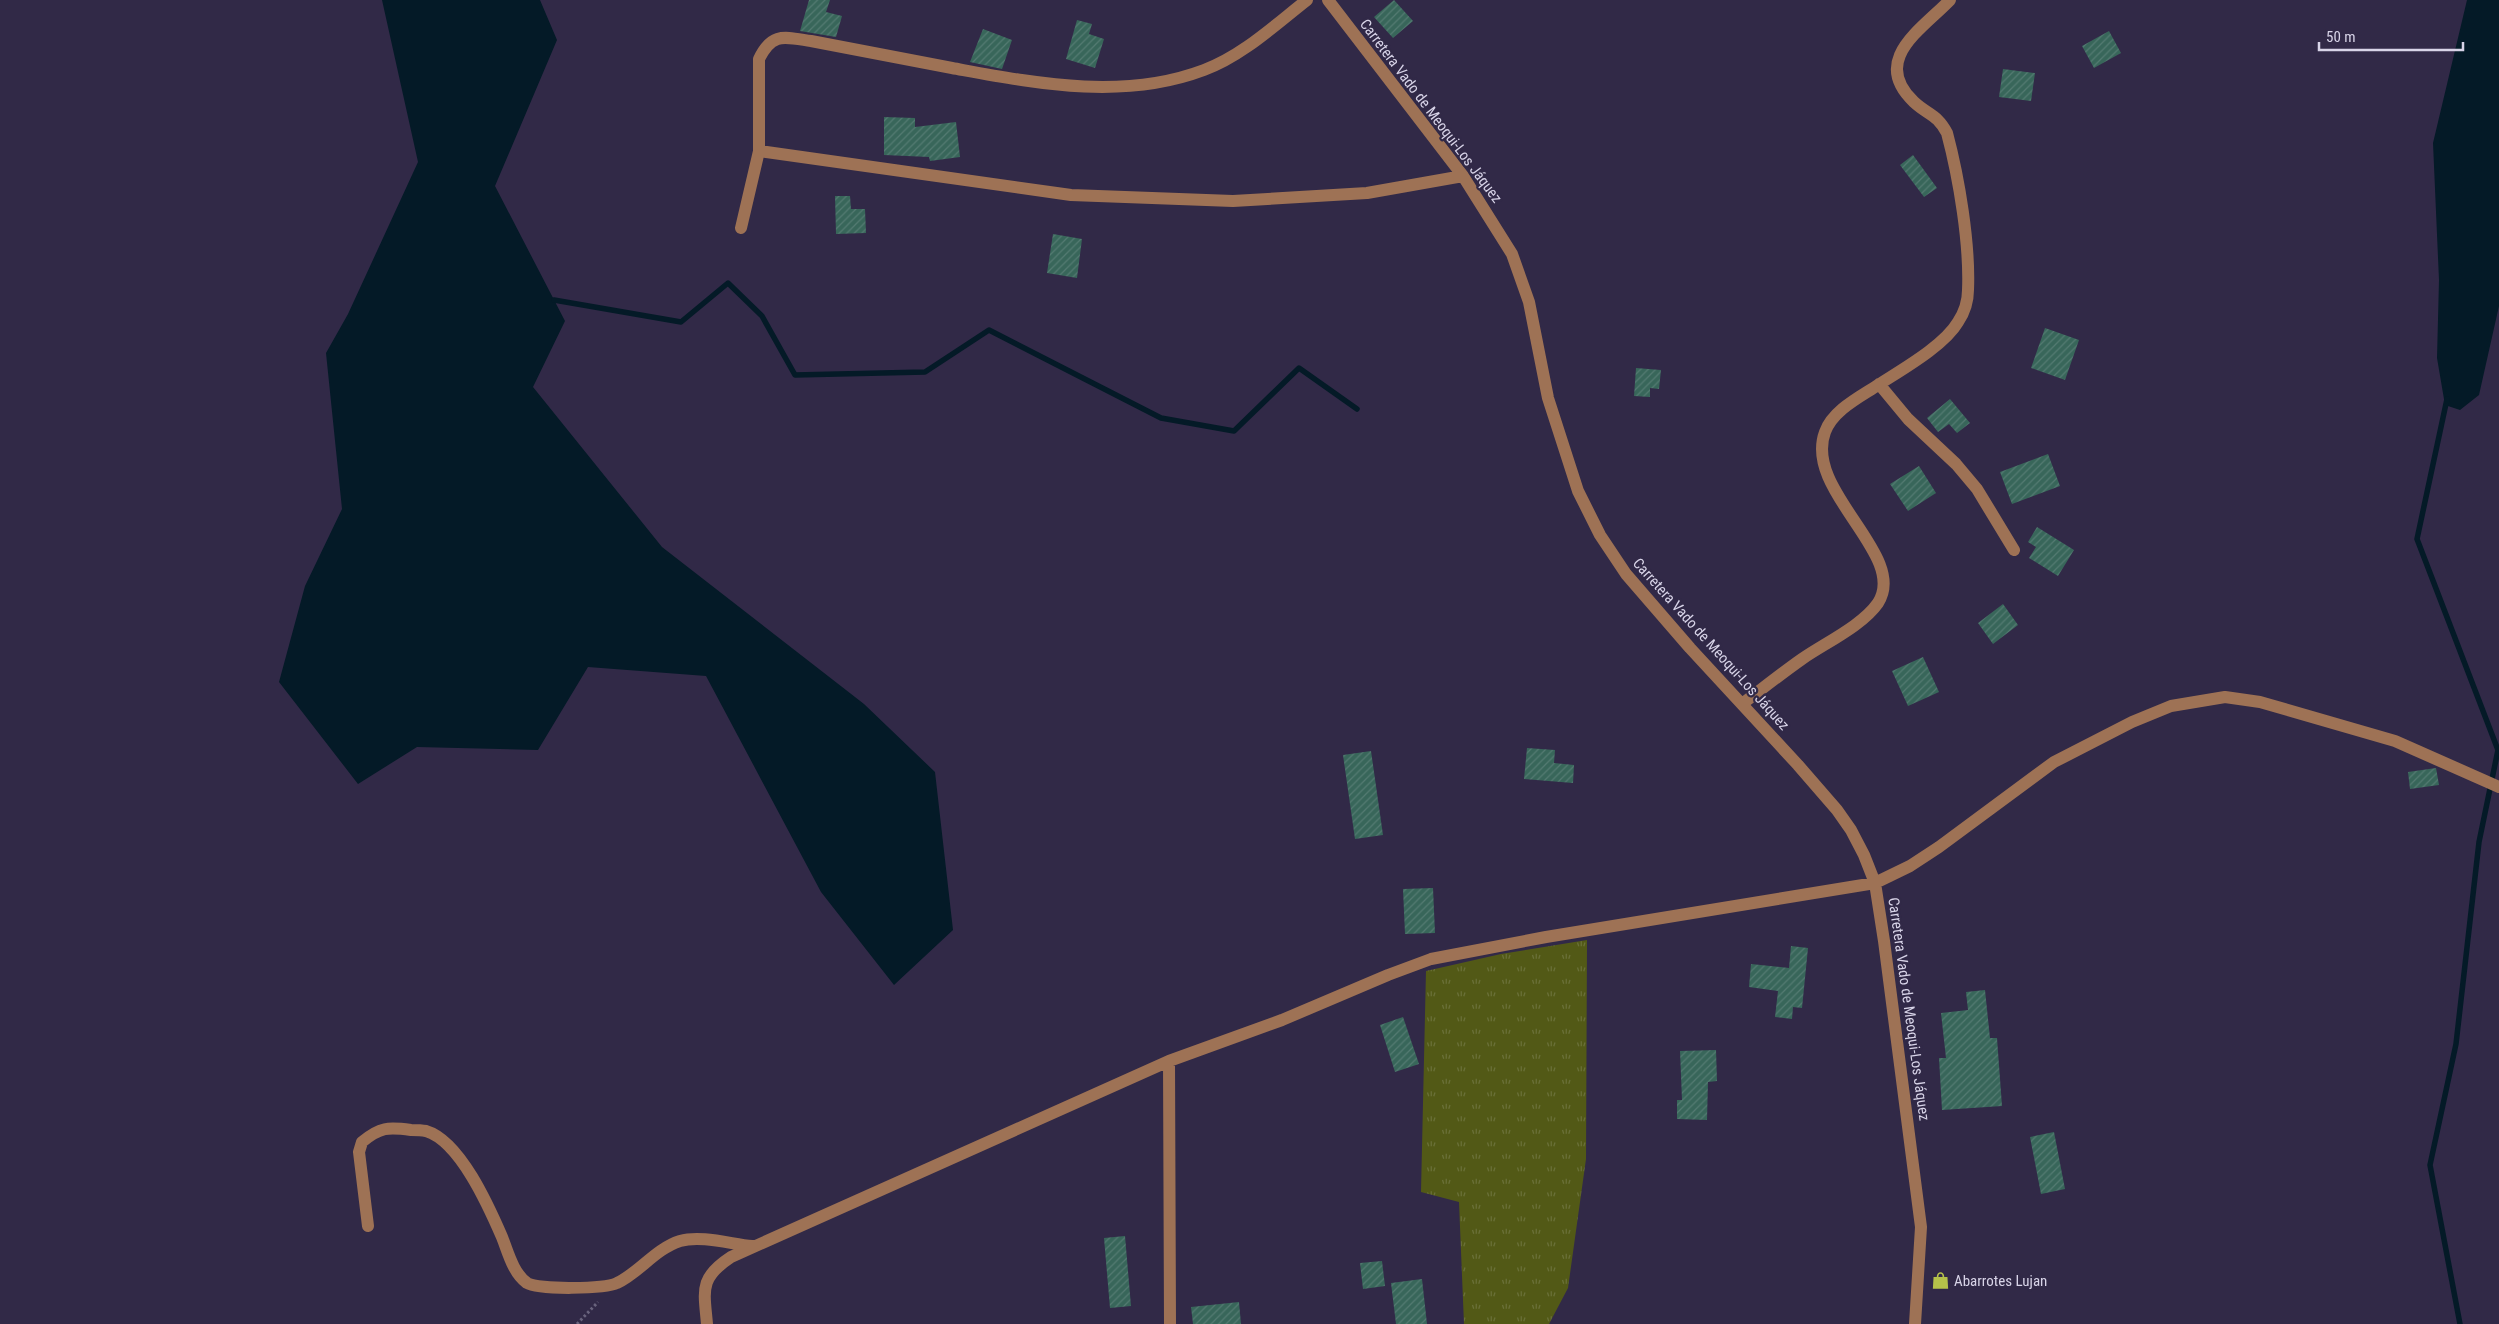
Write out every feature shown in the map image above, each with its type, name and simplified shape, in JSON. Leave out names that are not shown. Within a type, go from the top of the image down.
[{"type":"street","points":[[741,228],[758,151],[759,59],[765,46],[772,40],[786,37],[1012,79],[1075,88],[1127,86],[1204,70],[1241,51],[1307,0]]},
{"type":"street","name":"Carretera Vado de Meoqui-Los Jáquez","points":[[1328,0],[1463,176],[1512,254],[1529,302],[1548,398],[1578,491],[1600,535],[1626,574],[1837,810],[1851,830],[1864,855],[1875,883],[1921,1227],[1915,1324]]},
{"type":"street","points":[[1742,704],[1802,659],[1855,625],[1878,603],[1885,585],[1882,566],[1825,472],[1820,448],[1825,430],[1846,406],[1938,343],[1957,324],[1966,306],[1968,290],[1964,230],[1947,133],[1940,120],[1915,102],[1905,92],[1895,70],[1898,57],[1904,47],[1950,0]]},
{"type":"street","points":[[758,151],[1071,195],[1214,200],[1367,193],[1463,176]]},
{"type":"street","points":[[1879,384],[1908,419],[1956,464],[1972,483],[2014,550]]},
{"type":"street","points":[[707,1324],[704,1293],[707,1278],[719,1264],[752,1246],[1169,1061],[1282,1020],[1388,975],[1431,960],[1546,937],[1875,883],[1910,866],[1939,847],[2054,762],[2132,722],[2171,706],[2225,696],[2260,702],[2396,741],[2499,788]]},
{"type":"street","points":[[1169,1061],[1170,1324]]},
{"type":"street","points":[[368,1226],[359,1152],[362,1142],[373,1133],[387,1127],[427,1131],[444,1142],[457,1156],[490,1207],[515,1270],[528,1283],[534,1286],[558,1288],[616,1284],[657,1253],[681,1241],[701,1240],[752,1246]]},
{"type":"green space","points":[[1587,940],[1586,1159],[1568,1288],[1549,1324],[1464,1324],[1459,1202],[1421,1192],[1426,971],[1501,954]]},
{"type":"water","points":[[382,0],[540,0],[557,40],[495,186],[565,321],[533,387],[662,547],[864,704],[935,772],[953,930],[894,985],[821,892],[706,676],[588,667],[538,750],[417,747],[358,784],[279,682],[305,586],[342,509],[326,353],[348,314],[418,162]]},
{"type":"water","points":[[2467,0],[2499,0],[2499,306],[2479,395],[2460,410],[2445,405],[2437,358],[2439,280],[2433,143]]},
{"type":"building","points":[[809,0],[830,0],[826,12],[842,16],[836,37],[800,31]]},
{"type":"building","points":[[1394,0],[1413,21],[1393,38],[1374,17]]},
{"type":"building","points":[[1077,20],[1092,24],[1089,34],[1104,39],[1095,68],[1066,59]]},
{"type":"building","points":[[983,29],[1012,40],[1002,69],[970,62]]},
{"type":"building","points":[[2109,31],[2121,53],[2094,68],[2082,46]]},
{"type":"building","points":[[2003,69],[2035,73],[2031,101],[1999,97]]},
{"type":"building","points":[[884,117],[915,118],[915,127],[956,122],[960,157],[930,161],[929,157],[884,155]]},
{"type":"building","points":[[1913,155],[1937,188],[1924,197],[1900,165]]},
{"type":"building","points":[[835,196],[850,196],[851,209],[865,209],[866,233],[836,234]]},
{"type":"building","points":[[1053,234],[1082,239],[1077,278],[1047,273]]},
{"type":"building","points":[[2045,328],[2079,340],[2065,380],[2031,368]]},
{"type":"building","points":[[1636,368],[1661,370],[1659,389],[1650,388],[1650,397],[1634,396]]},
{"type":"building","points":[[1950,399],[1970,423],[1957,433],[1949,424],[1938,432],[1927,418]]},
{"type":"building","points":[[2048,454],[2060,486],[2012,504],[2000,472]]},
{"type":"building","points":[[1919,466],[1936,493],[1908,511],[1890,484]]},
{"type":"building","points":[[2037,527],[2074,550],[2058,576],[2029,558],[2036,547],[2028,542]]},
{"type":"building","points":[[2003,604],[2018,625],[1993,644],[1978,623]]},
{"type":"building","points":[[1923,657],[1939,692],[1908,706],[1892,671]]},
{"type":"building","points":[[1527,748],[1555,750],[1554,763],[1574,765],[1573,783],[1524,779]]},
{"type":"building","points":[[1371,751],[1383,835],[1355,839],[1343,755]]},
{"type":"building","points":[[2436,768],[2439,785],[2410,789],[2408,772]]},
{"type":"building","points":[[1433,888],[1435,933],[1405,934],[1403,889]]},
{"type":"building","points":[[1791,946],[1808,948],[1802,1008],[1793,1007],[1792,1019],[1775,1017],[1778,991],[1749,987],[1751,964],[1789,968]]},
{"type":"building","points":[[1985,990],[1990,1038],[1997,1038],[2002,1106],[1942,1110],[1939,1058],[1946,1058],[1941,1013],[1968,1010],[1966,992]]},
{"type":"building","points":[[1403,1017],[1419,1064],[1395,1072],[1380,1025]]},
{"type":"building","points":[[1716,1050],[1717,1081],[1708,1082],[1707,1120],[1677,1119],[1677,1100],[1682,1100],[1680,1051]]},
{"type":"building","points":[[2054,1132],[2065,1189],[2041,1194],[2030,1137]]},
{"type":"building","points":[[1125,1236],[1131,1306],[1110,1308],[1104,1238]]},
{"type":"building","points":[[1382,1261],[1385,1286],[1363,1289],[1360,1263]]},
{"type":"building","points":[[1422,1279],[1427,1324],[1396,1324],[1391,1283]]},
{"type":"building","points":[[1239,1302],[1241,1324],[1193,1324],[1191,1307]]},
{"type":"waterway","points":[[554,300],[681,322],[728,283],[762,316],[795,375],[925,372],[989,330],[1161,418],[1234,431],[1299,368],[1357,409]]},
{"type":"waterway","points":[[2447,399],[2417,539],[2498,750],[2479,842],[2456,1044],[2430,1165],[2460,1324]]},
{"type":"place","name":"Abarrotes Lujan","points":[[1940,1281]]}]
